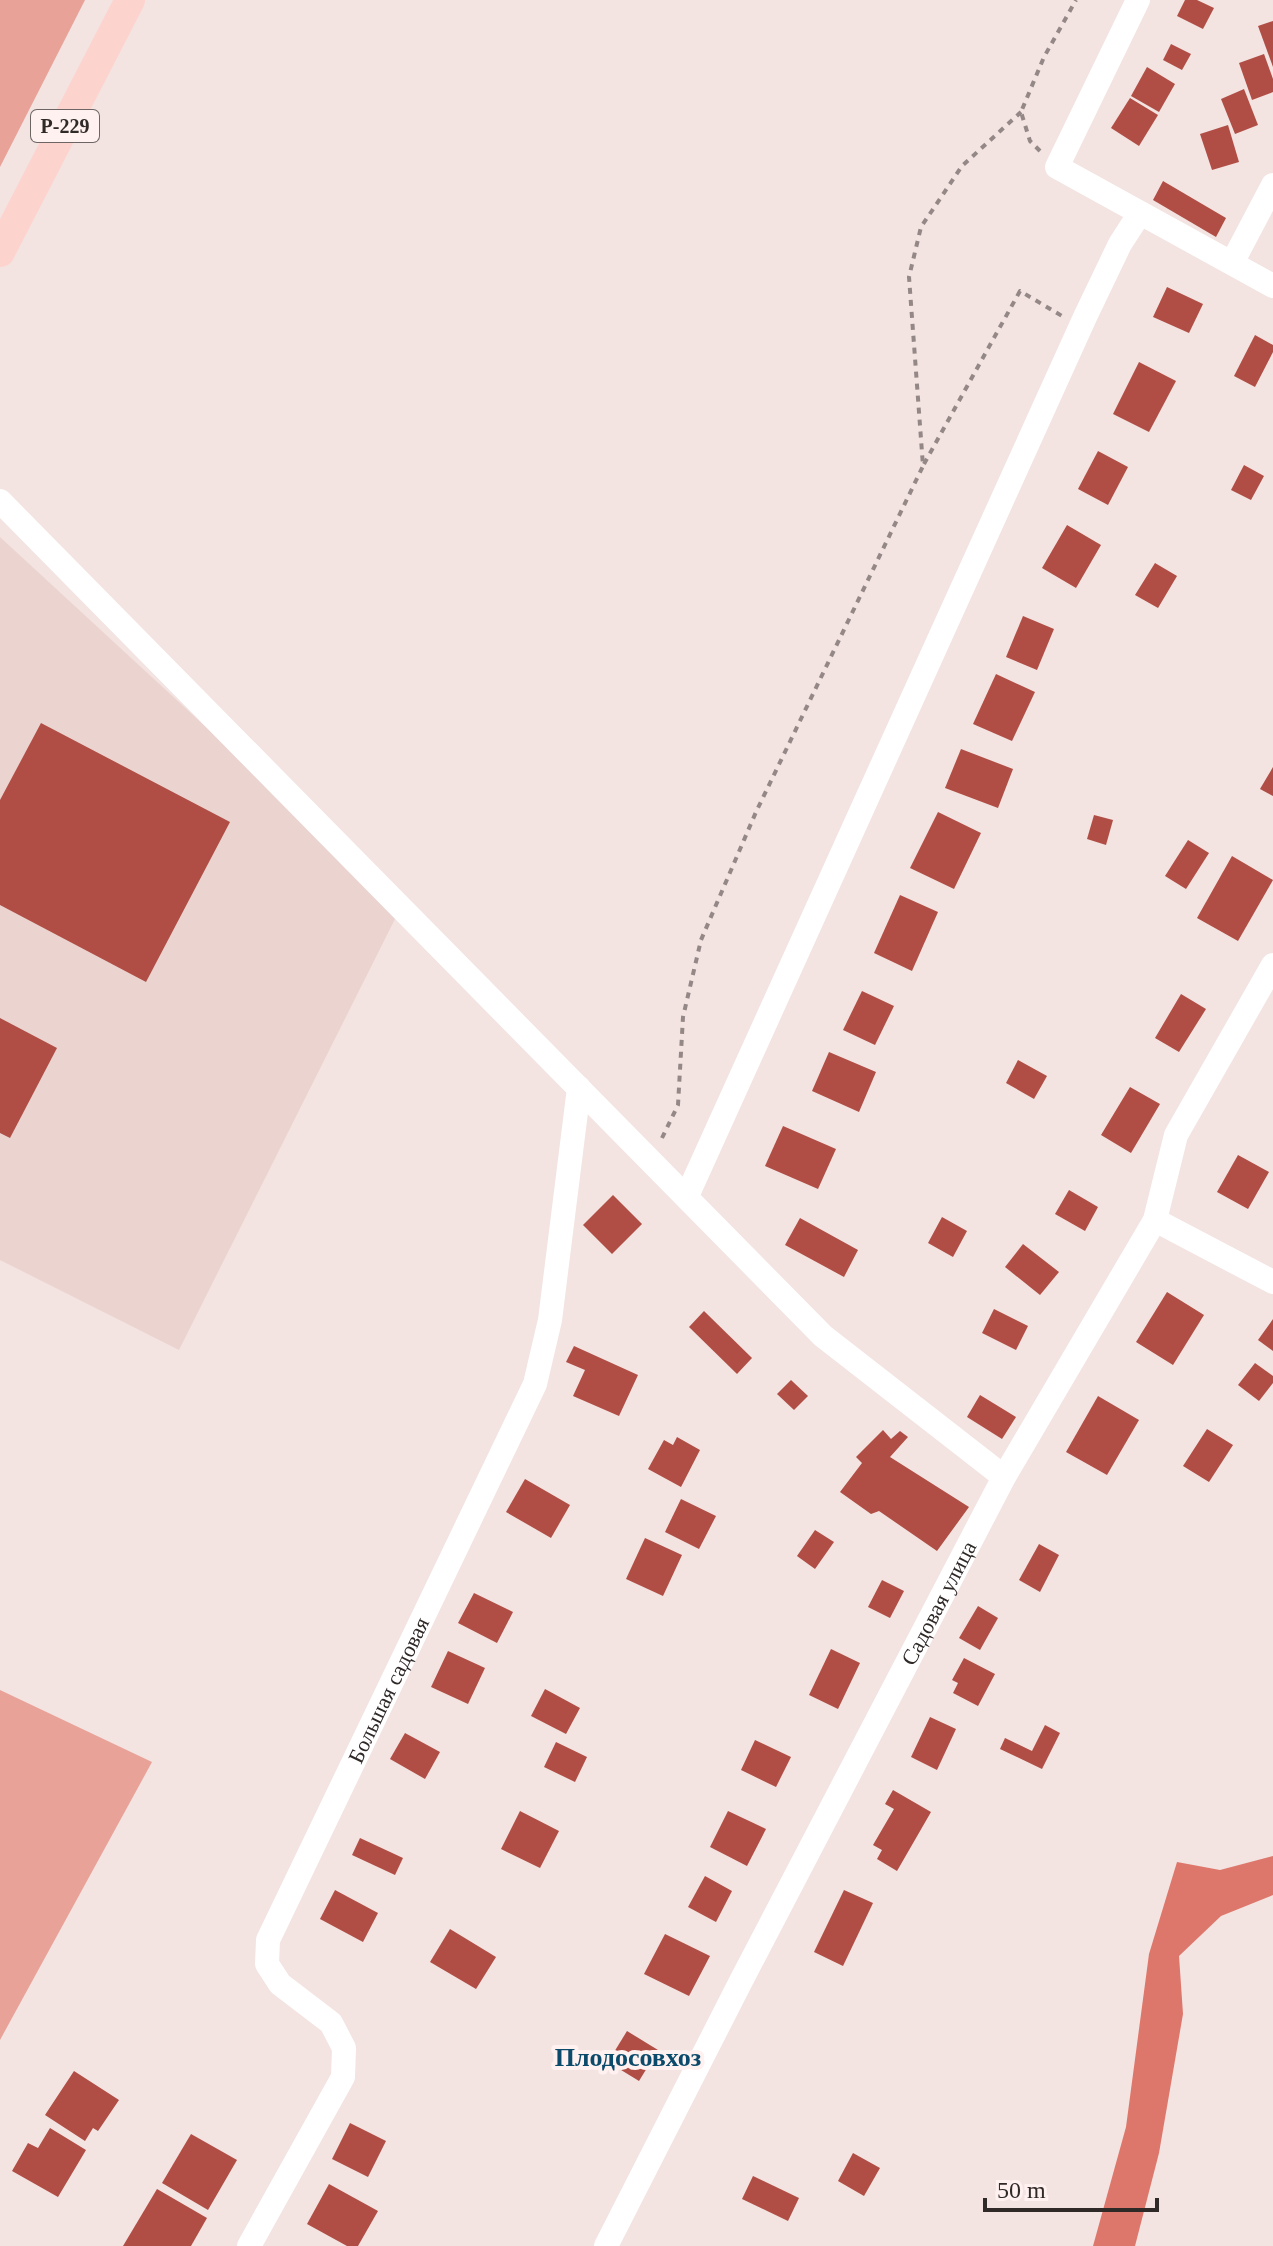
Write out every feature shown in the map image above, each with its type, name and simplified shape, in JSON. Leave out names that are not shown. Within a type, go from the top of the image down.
[{"type":"main road","name":"Р-229","points":[[0,252],[130,0]]},
{"type":"street","points":[[1138,0],[1057,167],[1273,286]]},
{"type":"street","points":[[1232,263],[1273,185]]},
{"type":"street","points":[[687,1196],[1080,327],[1120,244],[1140,213]]},
{"type":"street","points":[[0,501],[823,1336],[1004,1477]]},
{"type":"street","name":"Садовая улица","points":[[606,2246],[1004,1477],[1155,1220],[1176,1135],[1273,965]]},
{"type":"street","name":"Большая садовая","points":[[249,2246],[343,2077],[344,2048],[331,2023],[280,1984],[267,1964],[268,1940],[535,1384],[550,1320],[579,1088]]},
{"type":"street","points":[[1155,1220],[1273,1282]]},
{"type":"path","points":[[923,466],[909,277],[921,227],[962,166],[1021,112],[1044,57],[1076,0]]},
{"type":"path","points":[[1021,112],[1030,141],[1057,167]]},
{"type":"path","points":[[651,1160],[678,1105],[683,1017],[701,940],[756,812],[923,466],[1020,291],[1080,327]]},
{"type":"shaded area","points":[[0,0],[85,0],[0,167]]},
{"type":"shaded area","points":[[0,537],[401,907],[179,1350],[0,1260]]},
{"type":"shaded area","points":[[0,1690],[152,1762],[0,2040]]},
{"type":"shaded area","points":[[1273,1856],[1273,1895],[1221,1916],[1179,1956],[1183,2014],[1159,2153],[1135,2246],[1093,2246],[1126,2127],[1149,1954],[1177,1862],[1220,1870]]},
{"type":"building","points":[[1185,0],[1197,0],[1214,8],[1203,29],[1177,16]]},
{"type":"building","points":[[1273,21],[1273,67],[1258,26]]},
{"type":"building","points":[[1171,44],[1191,54],[1182,70],[1163,60]]},
{"type":"building","points":[[1264,54],[1273,79],[1273,92],[1252,100],[1239,63]]},
{"type":"building","points":[[1147,67],[1175,84],[1159,112],[1131,96]]},
{"type":"building","points":[[1244,89],[1258,125],[1235,134],[1221,99]]},
{"type":"building","points":[[1130,98],[1158,115],[1139,146],[1111,128]]},
{"type":"building","points":[[1228,125],[1239,162],[1212,170],[1200,134]]},
{"type":"building","points":[[1163,181],[1226,218],[1216,237],[1153,200]]},
{"type":"building","points":[[1167,287],[1203,304],[1189,333],[1153,317]]},
{"type":"building","points":[[1255,335],[1273,345],[1273,352],[1255,387],[1234,376]]},
{"type":"building","points":[[1139,362],[1176,381],[1149,432],[1113,414]]},
{"type":"building","points":[[1098,451],[1128,467],[1108,505],[1078,489]]},
{"type":"building","points":[[1244,465],[1264,476],[1251,500],[1231,490]]},
{"type":"building","points":[[1067,525],[1101,545],[1076,588],[1042,568]]},
{"type":"building","points":[[1155,563],[1177,576],[1158,608],[1135,595]]},
{"type":"building","points":[[1023,616],[1054,629],[1037,670],[1006,657]]},
{"type":"building","points":[[996,674],[1035,692],[1012,741],[973,724]]},
{"type":"building","points":[[41,723],[230,822],[146,982],[0,905],[0,800]]},
{"type":"building","points":[[961,749],[1013,769],[998,808],[945,788]]},
{"type":"building","points":[[1273,767],[1273,796],[1260,789]]},
{"type":"building","points":[[938,812],[981,833],[954,889],[910,868]]},
{"type":"building","points":[[1094,815],[1113,820],[1106,845],[1087,839]]},
{"type":"building","points":[[1188,840],[1209,853],[1186,889],[1165,876]]},
{"type":"building","points":[[1232,856],[1273,880],[1238,941],[1197,918]]},
{"type":"building","points":[[900,895],[938,912],[912,971],[874,953]]},
{"type":"building","points":[[862,991],[894,1006],[875,1045],[843,1030]]},
{"type":"building","points":[[1181,994],[1206,1009],[1179,1052],[1155,1038]]},
{"type":"building","points":[[0,1018],[57,1048],[10,1138],[0,1133]]},
{"type":"building","points":[[829,1052],[876,1072],[859,1112],[812,1091]]},
{"type":"building","points":[[1018,1060],[1047,1076],[1034,1099],[1006,1083]]},
{"type":"building","points":[[1130,1087],[1160,1104],[1131,1153],[1101,1135]]},
{"type":"building","points":[[783,1126],[836,1149],[818,1189],[765,1166]]},
{"type":"building","points":[[1238,1155],[1269,1172],[1248,1209],[1217,1192]]},
{"type":"building","points":[[1069,1190],[1098,1207],[1085,1231],[1055,1214]]},
{"type":"building","points":[[613,1195],[642,1224],[612,1254],[583,1225]]},
{"type":"building","points":[[942,1217],[967,1231],[953,1257],[928,1243]]},
{"type":"building","points":[[800,1218],[858,1250],[844,1277],[785,1245]]},
{"type":"building","points":[[1023,1244],[1059,1272],[1040,1295],[1005,1267]]},
{"type":"building","points":[[1167,1292],[1204,1315],[1173,1365],[1136,1342]]},
{"type":"building","points":[[994,1309],[1028,1326],[1016,1350],[982,1333]]},
{"type":"building","points":[[704,1311],[752,1358],[737,1374],[689,1327]]},
{"type":"building","points":[[1273,1319],[1273,1351],[1258,1340]]},
{"type":"building","points":[[574,1346],[638,1375],[619,1416],[573,1396],[585,1370],[566,1362]]},
{"type":"building","points":[[1255,1363],[1273,1376],[1273,1383],[1259,1401],[1238,1385]]},
{"type":"building","points":[[791,1380],[808,1396],[794,1410],[777,1394]]},
{"type":"building","points":[[980,1395],[1016,1417],[1002,1439],[967,1417]]},
{"type":"building","points":[[1098,1396],[1139,1420],[1107,1475],[1066,1452]]},
{"type":"building","points":[[1207,1429],[1233,1445],[1209,1482],[1183,1466]]},
{"type":"building","points":[[883,1430],[891,1439],[900,1431],[908,1437],[890,1457],[969,1507],[937,1551],[879,1511],[871,1514],[840,1492],[862,1463],[856,1457]]},
{"type":"building","points":[[677,1437],[700,1450],[681,1487],[648,1469],[664,1440],[673,1445]]},
{"type":"building","points":[[525,1479],[570,1505],[551,1538],[506,1512]]},
{"type":"building","points":[[681,1499],[716,1516],[699,1549],[665,1532]]},
{"type":"building","points":[[815,1530],[834,1542],[815,1569],[797,1556]]},
{"type":"building","points":[[645,1538],[682,1555],[663,1596],[626,1579]]},
{"type":"building","points":[[1039,1544],[1059,1555],[1040,1592],[1019,1580]]},
{"type":"building","points":[[882,1580],[904,1591],[890,1618],[868,1607]]},
{"type":"building","points":[[474,1593],[513,1612],[497,1643],[458,1623]]},
{"type":"building","points":[[978,1606],[998,1618],[980,1650],[959,1638]]},
{"type":"building","points":[[831,1649],[860,1663],[838,1709],[809,1695]]},
{"type":"building","points":[[448,1651],[485,1668],[468,1704],[431,1687]]},
{"type":"building","points":[[964,1658],[995,1674],[978,1706],[953,1693],[958,1683],[952,1680]]},
{"type":"building","points":[[545,1689],[580,1708],[566,1734],[531,1716]]},
{"type":"building","points":[[930,1717],[956,1729],[937,1770],[911,1757]]},
{"type":"building","points":[[1045,1725],[1060,1733],[1042,1769],[1000,1749],[1005,1738],[1032,1751]]},
{"type":"building","points":[[405,1733],[440,1752],[425,1779],[390,1759]]},
{"type":"building","points":[[755,1740],[791,1757],[776,1787],[741,1770]]},
{"type":"building","points":[[556,1742],[587,1757],[575,1782],[544,1767]]},
{"type":"building","points":[[893,1790],[931,1812],[897,1871],[877,1859],[882,1850],[873,1845],[894,1809],[885,1804]]},
{"type":"building","points":[[520,1811],[559,1831],[540,1868],[501,1849]]},
{"type":"building","points":[[728,1811],[766,1829],[747,1866],[710,1847]]},
{"type":"building","points":[[360,1838],[403,1858],[395,1875],[352,1855]]},
{"type":"building","points":[[705,1876],[732,1891],[716,1922],[688,1907]]},
{"type":"building","points":[[335,1890],[378,1913],[363,1942],[320,1919]]},
{"type":"building","points":[[844,1890],[873,1903],[843,1966],[814,1952]]},
{"type":"building","points":[[450,1929],[496,1957],[476,1989],[430,1962]]},
{"type":"building","points":[[665,1934],[710,1956],[689,1996],[644,1974]]},
{"type":"building","points":[[627,2031],[658,2050],[639,2081],[608,2062]]},
{"type":"building","points":[[74,2071],[119,2100],[98,2131],[93,2128],[85,2141],[45,2115]]},
{"type":"building","points":[[350,2123],[386,2141],[368,2177],[332,2159]]},
{"type":"building","points":[[50,2128],[86,2150],[58,2197],[12,2171],[28,2143],[38,2148]]},
{"type":"building","points":[[191,2134],[237,2160],[208,2210],[162,2183]]},
{"type":"building","points":[[853,2153],[880,2168],[864,2196],[838,2181]]},
{"type":"building","points":[[753,2176],[799,2198],[788,2221],[742,2199]]},
{"type":"building","points":[[329,2184],[378,2211],[358,2246],[347,2246],[307,2224]]},
{"type":"building","points":[[157,2189],[207,2218],[191,2246],[123,2246]]},
{"type":"district","name":"Плодосовхоз","points":[[628,2057]]}]
